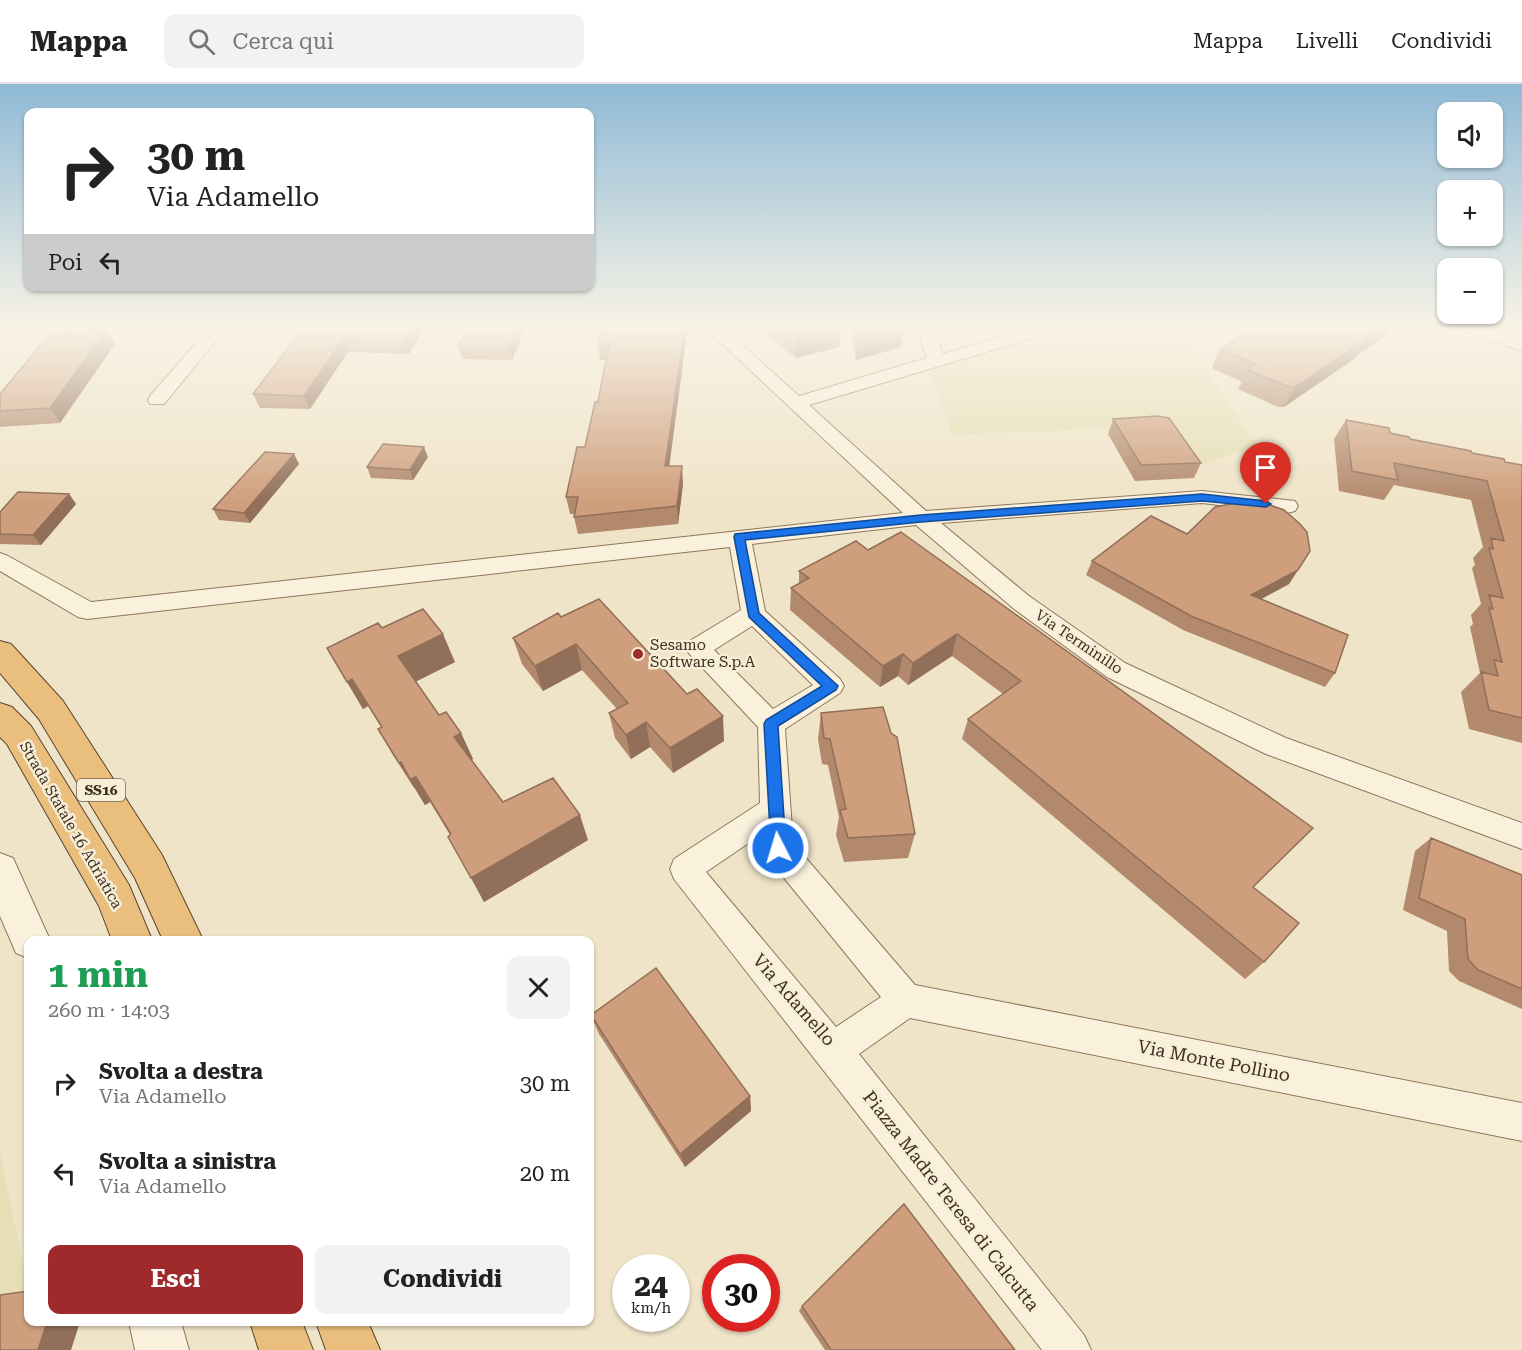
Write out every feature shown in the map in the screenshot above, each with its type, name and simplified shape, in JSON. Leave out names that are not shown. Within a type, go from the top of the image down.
[{"type":"highway","name":"SS16","points":[[0,652],[51,710],[149,867],[181,936]]},
{"type":"highway","name":"Strada Statale 16 Adriatica","points":[[0,716],[19,735],[115,898],[130,936]]},
{"type":"highway","points":[[277,1326],[286,1350]]},
{"type":"highway","points":[[343,1326],[352,1350]]},
{"type":"street","points":[[157,400],[170,385]]},
{"type":"street","name":"Via Terminillo","points":[[776,385],[921,518],[1021,602],[1116,670],[1276,746],[1522,836]]},
{"type":"street","points":[[796,403],[858,385]]},
{"type":"street","points":[[0,561],[87,611],[921,518],[1202,497],[1287,506]]},
{"type":"street","points":[[739,537],[753,614],[831,686],[771,724]]},
{"type":"street","points":[[753,614],[697,648],[771,724],[778,848],[906,1000]]},
{"type":"street","name":"Via Adamello","points":[[775,809],[685,869],[833,1051],[906,1000]]},
{"type":"street","points":[[0,870],[28,936]]},
{"type":"street","name":"Via Monte Pollino","points":[[906,1000],[1522,1122]]},
{"type":"street","name":"Piazza Madre Teresa di Calcutta","points":[[833,1051],[1070,1350]]},
{"type":"street","points":[[155,1326],[162,1350]]},
{"type":"shaded area","points":[[935,385],[1217,385],[1256,445],[1202,465],[1175,425],[952,435]]},
{"type":"shaded area","points":[[0,1153],[24,1269],[24,1326],[0,1350]]},
{"type":"building","points":[[7,385],[66,385],[50,408],[0,411],[0,394]]},
{"type":"building","points":[[260,385],[311,385],[304,396],[253,394]]},
{"type":"building","points":[[601,385],[677,385],[665,466],[682,466],[677,506],[574,517],[578,497],[566,497],[577,447],[585,447],[595,402],[598,402]]},
{"type":"building","points":[[1158,416],[1169,418],[1201,463],[1141,465],[1113,419]]},
{"type":"building","points":[[1346,420],[1389,428],[1390,433],[1410,439],[1471,451],[1522,465],[1522,718],[1489,710],[1481,672],[1498,676],[1494,660],[1502,662],[1489,608],[1493,609],[1489,595],[1503,598],[1489,548],[1493,549],[1491,538],[1504,541],[1487,481],[1394,463],[1398,480],[1352,471]]},
{"type":"building","points":[[383,444],[424,447],[410,470],[367,467]]},
{"type":"building","points":[[265,452],[294,454],[244,513],[213,509]]},
{"type":"building","points":[[18,492],[69,494],[33,535],[0,534],[0,512]]},
{"type":"building","points":[[1245,501],[1261,502],[1284,510],[1307,532],[1310,551],[1298,570],[1251,595],[1348,635],[1335,673],[1191,616],[1092,561],[1151,516],[1187,534],[1215,507]]},
{"type":"building","points":[[901,532],[1313,828],[1253,887],[1299,923],[1264,962],[968,719],[1021,681],[957,634],[913,663],[903,654],[883,666],[791,588],[809,578],[799,571],[856,541],[868,550]]},
{"type":"building","points":[[599,599],[687,694],[697,689],[723,716],[670,748],[646,722],[626,735],[609,713],[628,703],[576,644],[535,666],[513,638],[558,613],[561,617]]},
{"type":"building","points":[[423,609],[443,634],[398,656],[439,715],[446,712],[461,733],[454,737],[503,802],[553,778],[580,815],[471,878],[448,837],[451,834],[416,777],[410,779],[378,729],[382,727],[352,679],[347,682],[327,648],[378,623],[382,628]]},
{"type":"building","points":[[883,707],[891,733],[897,737],[915,834],[848,838],[840,810],[846,809],[830,739],[824,738],[821,713]]},
{"type":"building","points":[[1431,838],[1522,875],[1522,989],[1478,970],[1468,959],[1465,919],[1419,898]]},
{"type":"building","points":[[656,968],[750,1096],[680,1154],[594,1020],[594,1013]]},
{"type":"building","points":[[904,1204],[1015,1350],[831,1350],[802,1306]]},
{"type":"building","points":[[24,1292],[24,1326],[46,1326],[38,1350],[0,1350],[0,1295]]},
{"type":"place","name":"Sesamo Software S.p.A","points":[[638,654]]},
{"type":"route","points":[[778,848],[771,724],[831,686],[753,614],[739,537],[921,518],[1202,497],[1266,504]]}]
